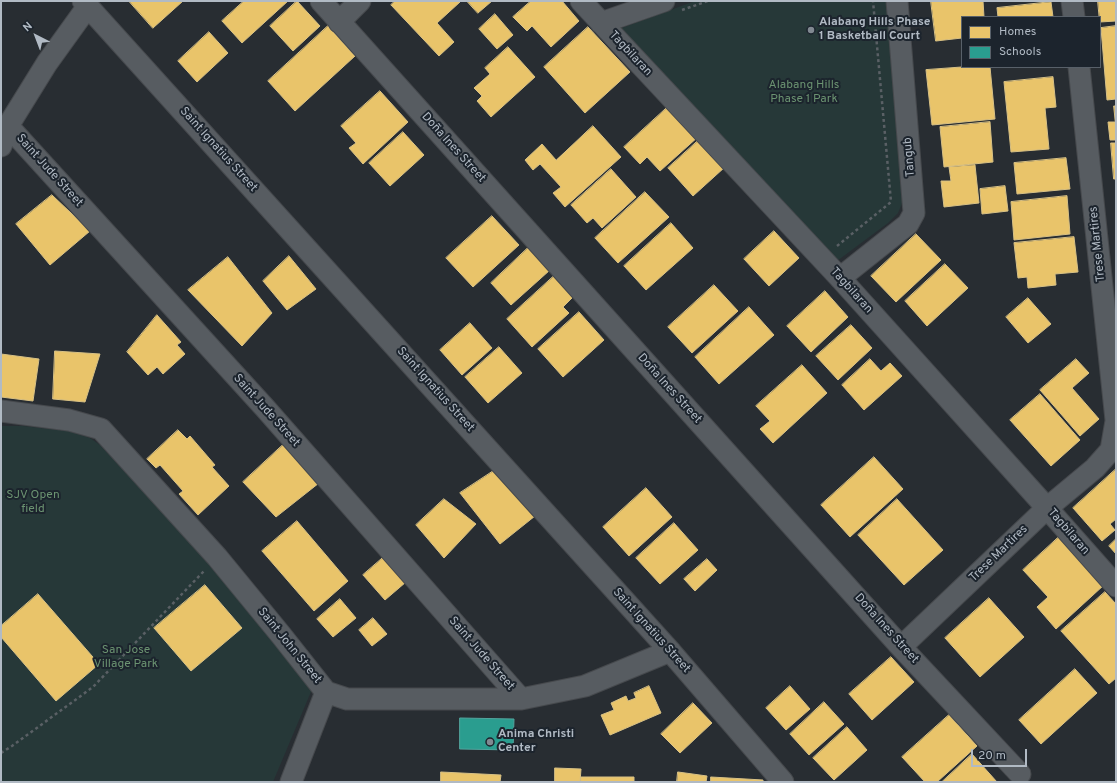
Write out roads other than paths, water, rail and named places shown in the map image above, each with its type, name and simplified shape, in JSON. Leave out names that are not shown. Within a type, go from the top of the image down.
[{"type":"street","name":"Doña Ines Street","points":[[320,1],[901,647],[1020,774]]},
{"type":"street","points":[[339,22],[360,1]]},
{"type":"street","name":"Tagbilaran","points":[[581,1],[840,278],[1116,586]]},
{"type":"street","points":[[602,23],[664,1]]},
{"type":"street","name":"Tangub","points":[[840,278],[908,224],[914,213],[897,1]]},
{"type":"street","points":[[1072,1],[1074,16]]},
{"type":"street","points":[[1,146],[8,126],[46,63],[86,3]]},
{"type":"street","name":"Saint Ignatius Street","points":[[86,3],[670,651],[783,782]]},
{"type":"street","name":"Trese Martires","points":[[901,647],[1047,508],[1095,468],[1111,450],[1116,421],[1079,68]]},
{"type":"street","name":"Saint Jude Street","points":[[8,126],[265,408],[521,699]]},
{"type":"street","name":"Saint John Street","points":[[1,412],[69,420],[101,429],[217,557],[326,692],[347,699],[521,699],[585,686],[670,651]]},
{"type":"street","points":[[291,782],[326,692]]},
{"type":"place","name":"Alabang Hills Phase 1 Basketball Court","points":[[811,30]]},
{"type":"place","name":"Anima Christi Center","points":[[490,742]]},
{"type":"park label","name":"Alabang Hills Phase 1 Park","points":[[804,93]]},
{"type":"park label","name":"SJV Open field","points":[[33,503]]},
{"type":"park label","name":"San Jose Village Park","points":[[126,658]]}]
